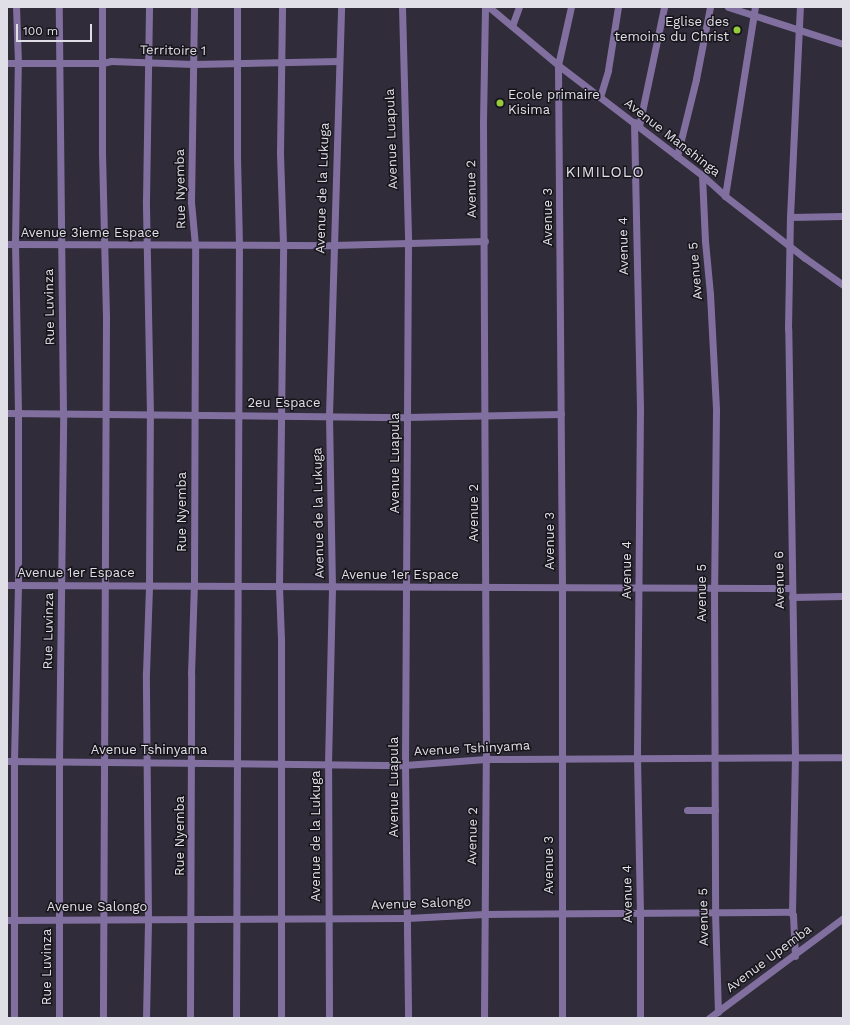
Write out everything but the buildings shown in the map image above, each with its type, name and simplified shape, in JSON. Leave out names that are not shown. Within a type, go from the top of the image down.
[{"type":"street","points":[[14,1018],[11,920],[10,761],[18,586],[16,244],[18,63],[16,7]]},
{"type":"street","name":"Rue Luvinza","points":[[59,7],[63,414],[59,761],[59,1018]]},
{"type":"street","points":[[102,7],[106,317],[106,585],[103,762],[102,1018]]},
{"type":"street","points":[[146,1018],[148,919],[148,763],[146,673],[149,585],[150,415],[146,162],[149,7]]},
{"type":"street","name":"Rue Nyemba","points":[[190,1018],[192,761],[191,682],[194,585],[195,245],[192,202],[194,7]]},
{"type":"street","points":[[236,1018],[236,673],[239,585],[237,7]]},
{"type":"street","points":[[281,1018],[281,639],[279,586],[283,415],[284,244],[280,153],[282,7]]},
{"type":"street","name":"Avenue de la Lukuga","points":[[329,1018],[328,764],[332,587],[329,415],[341,7]]},
{"type":"street","name":"Avenue Luapula","points":[[402,7],[408,244],[406,417],[408,586],[405,765],[408,1018]]},
{"type":"street","name":"Avenue 2","points":[[484,1018],[486,587],[485,241],[483,122],[485,7]]},
{"type":"street","name":"Avenue Manshinga","points":[[490,7],[558,64],[702,175],[726,196],[791,247],[843,285]]},
{"type":"street","points":[[512,26],[519,7]]},
{"type":"street","name":"Avenue 3","points":[[562,1018],[562,587],[558,64],[571,7]]},
{"type":"street","points":[[600,97],[608,70],[618,7]]},
{"type":"street","name":"Avenue 4","points":[[640,1018],[640,913],[637,757],[640,587],[640,408],[636,124],[664,7]]},
{"type":"street","points":[[677,156],[696,79],[710,7]]},
{"type":"street","points":[[728,7],[843,44]]},
{"type":"street","points":[[726,196],[755,7]]},
{"type":"street","name":"Avenue 6","points":[[792,912],[795,757],[788,352],[791,247],[790,217],[800,7]]},
{"type":"street","name":"Territoire 1","points":[[7,63],[60,64],[103,63],[111,61],[193,64],[339,61]]},
{"type":"street","name":"Avenue 5","points":[[702,175],[704,235],[710,294],[716,410],[714,810],[718,1012]]},
{"type":"street","points":[[790,217],[843,216]]},
{"type":"street","name":"Avenue 3ieme Espace","points":[[7,244],[333,245],[485,241]]},
{"type":"street","name":"2eu Espace","points":[[7,413],[329,415],[406,417],[561,414]]},
{"type":"street","name":"Avenue 1er Espace","points":[[7,586],[239,585],[332,587],[792,588]]},
{"type":"street","points":[[792,597],[843,596]]},
{"type":"street","name":"Avenue Tshinyama","points":[[10,761],[148,763],[192,761],[405,765],[486,758],[843,757]]},
{"type":"street","points":[[687,810],[714,810]]},
{"type":"street","points":[[792,912],[795,956]]},
{"type":"street","name":"Avenue Salongo","points":[[11,920],[407,918],[484,914],[792,912]]},
{"type":"street","name":"Avenue Upemba","points":[[709,1018],[795,956],[843,918]]},
{"type":"place","name":"Eglise des temoins du Christ","points":[[737,30]]},
{"type":"place","name":"Ecole primaire Kisima","points":[[500,103]]},
{"type":"district","name":"KIMILOLO","points":[[605,173]]}]
